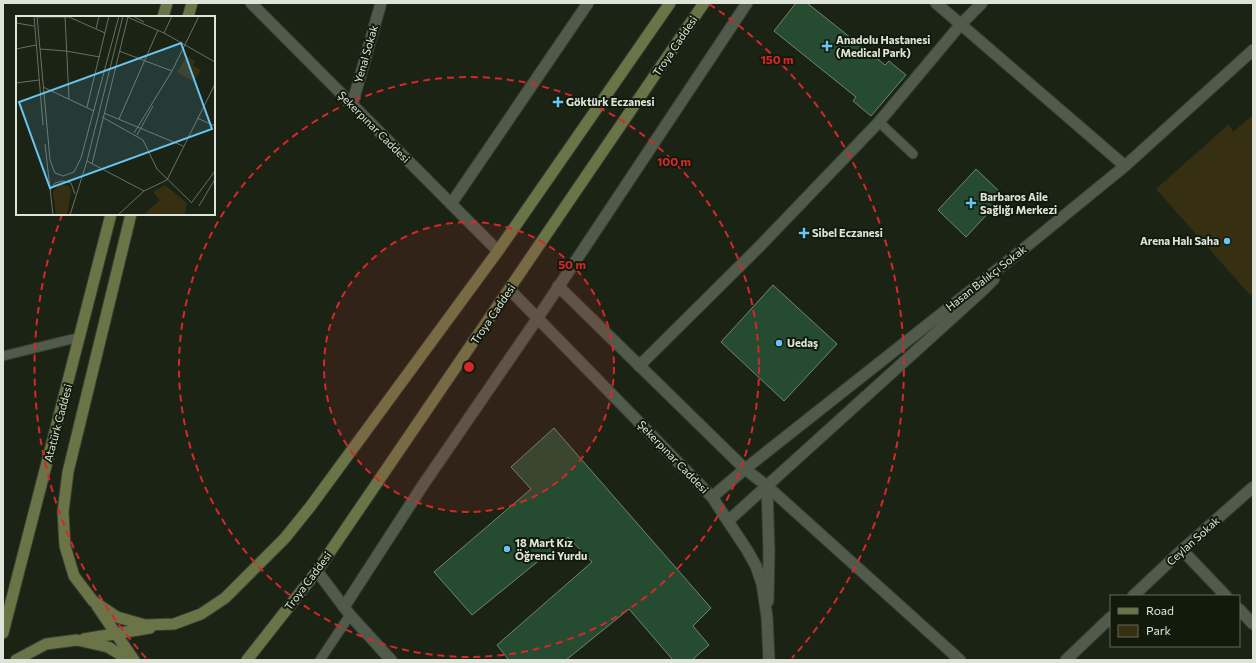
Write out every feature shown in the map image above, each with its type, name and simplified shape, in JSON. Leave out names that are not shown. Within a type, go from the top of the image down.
[{"type":"main road","points":[[163,16],[167,3]]},
{"type":"main road","points":[[188,16],[192,3]]},
{"type":"main road","points":[[16,660],[46,644],[174,624],[201,614],[226,598],[285,538],[310,507],[498,250],[670,3]]},
{"type":"main road","name":"Troya Caddesi","points":[[247,660],[317,571],[510,290],[704,3]]},
{"type":"main road","name":"Atatürk Caddesi","points":[[3,633],[111,215]]},
{"type":"main road","name":"Atatürk Caddesi","points":[[131,215],[79,422],[68,472],[63,512],[65,546],[74,576],[134,660]]},
{"type":"main road","points":[[93,601],[117,618],[145,625],[174,624]]},
{"type":"main road","points":[[77,640],[108,647],[129,660]]},
{"type":"street","name":"Şekerpınar Caddesi","points":[[251,3],[498,250]]},
{"type":"street","name":"Yenal Sokak","points":[[352,104],[381,3]]},
{"type":"street","points":[[451,204],[588,3]]},
{"type":"street","points":[[347,611],[423,485],[537,318],[747,3]]},
{"type":"street","points":[[936,3],[1125,166]]},
{"type":"street","points":[[639,366],[760,246],[879,122],[961,24],[982,3]]},
{"type":"street","name":"Hasan Balıkçı Sokak","points":[[712,497],[1125,166],[1253,50]]},
{"type":"street","points":[[728,521],[981,292],[1022,250]]},
{"type":"street","points":[[558,286],[745,470],[767,486],[960,660]]},
{"type":"street","name":"Şekerpınar Caddesi","points":[[510,290],[712,497],[756,566],[762,584],[767,617],[769,660]]},
{"type":"street","points":[[767,486],[769,551],[767,617]]},
{"type":"street","name":"Ceylan Sokak","points":[[1134,595],[1253,487]]},
{"type":"street","points":[[1182,550],[1225,595]]},
{"type":"street","points":[[317,571],[347,611],[391,660]]},
{"type":"street","points":[[1240,610],[1253,624]]},
{"type":"street","points":[[1066,660],[1110,618]]},
{"type":"lane","points":[[879,122],[913,154]]},
{"type":"lane","points":[[3,356],[80,338]]},
{"type":"lane","points":[[320,660],[347,611]]},
{"type":"green space","name":"Arena Halı Saha","points":[[1253,115],[1253,293],[1250,295],[1156,189],[1229,124],[1233,132]]},
{"type":"building","name":"Anadolu Hastanesi (Medical Park)","points":[[796,3],[807,3],[885,65],[889,61],[906,75],[871,116],[853,101],[856,97],[774,31]]},
{"type":"building","name":"Barbaros Aile Sağlığı Merkezi","points":[[976,169],[1004,196],[966,237],[938,210]]},
{"type":"building","name":"Uedaş","points":[[773,285],[837,344],[784,401],[721,342]]},
{"type":"building","name":"18 Mart Kız Öğrenci Yurdu","points":[[554,428],[711,608],[693,626],[709,645],[692,660],[673,660],[629,609],[566,660],[509,660],[497,645],[592,562],[568,537],[472,615],[434,572],[531,489],[511,467]]},
{"type":"place","name":"Anadolu Hastanesi (Medical Park)","points":[[827,46]]},
{"type":"place","name":"Göktürk Eczanesi","points":[[558,102]]},
{"type":"place","name":"Barbaros Aile Sağlığı Merkezi","points":[[971,203]]},
{"type":"place","name":"Sibel Eczanesi","points":[[804,233]]},
{"type":"place","name":"Arena Halı Saha","points":[[1227,241]]},
{"type":"place","name":"Uedaş","points":[[779,343]]},
{"type":"place","name":"18 Mart Kız Öğrenci Yurdu","points":[[507,549]]}]
